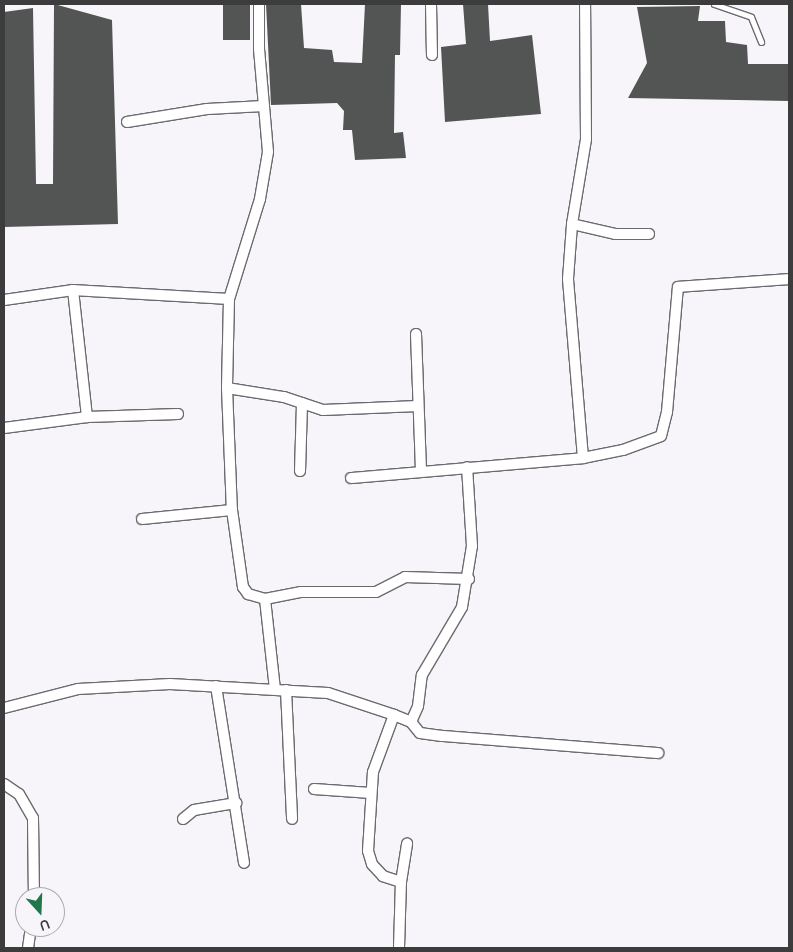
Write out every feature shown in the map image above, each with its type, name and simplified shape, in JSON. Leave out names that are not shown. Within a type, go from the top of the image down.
[{"type":"street","points":[[259,4],[265,174],[229,299],[226,388],[232,510],[245,592],[265,599],[301,592],[376,592],[405,577],[469,579]]},
{"type":"street","points":[[432,4],[432,55]]},
{"type":"street","points":[[583,458],[568,279],[572,224],[586,138],[585,4]]},
{"type":"street","points":[[127,122],[207,109],[264,106]]},
{"type":"street","points":[[572,224],[615,234],[648,234]]},
{"type":"street","points":[[351,478],[583,458],[623,450],[662,436],[667,412],[678,287],[789,279]]},
{"type":"street","points":[[4,300],[73,290],[229,299]]},
{"type":"street","points":[[73,290],[87,417]]},
{"type":"street","points":[[416,334],[420,366],[418,406],[421,471]]},
{"type":"street","points":[[226,388],[302,403],[322,410],[418,406]]},
{"type":"street","points":[[300,471],[302,403]]},
{"type":"street","points":[[4,428],[87,417],[178,414]]},
{"type":"street","points":[[411,722],[418,706],[422,675],[462,607],[469,579],[472,509],[467,467]]},
{"type":"street","points":[[142,519],[232,510]]},
{"type":"street","points":[[265,599],[275,689]]},
{"type":"street","points":[[4,708],[101,686],[216,686],[275,689],[328,693],[411,722],[420,733],[658,753]]},
{"type":"street","points":[[216,686],[244,863]]},
{"type":"street","points":[[286,690],[292,820]]},
{"type":"street","points":[[394,715],[373,772],[367,830],[372,864],[382,876],[401,882]]},
{"type":"street","points":[[4,784],[19,794],[33,818],[34,887]]},
{"type":"street","points":[[314,789],[371,793]]},
{"type":"street","points":[[183,819],[194,810],[236,803]]},
{"type":"street","points":[[399,948],[401,882],[407,843]]},
{"type":"lane","points":[[714,4],[751,17],[761,42]]},
{"type":"building","points":[[54,4],[112,20],[118,224],[4,227],[4,12],[33,8],[36,184],[53,184]]},
{"type":"building","points":[[223,4],[250,4],[250,40],[223,40]]},
{"type":"building","points":[[266,4],[301,4],[304,48],[332,50],[334,62],[362,63],[365,4],[401,4],[400,55],[395,55],[394,133],[403,132],[406,158],[355,160],[352,130],[343,130],[344,111],[337,103],[271,105]]},
{"type":"building","points":[[463,4],[488,4],[490,41],[532,35],[541,114],[445,122],[441,47],[466,44]]},
{"type":"building","points":[[700,6],[698,21],[725,21],[726,42],[747,45],[748,64],[789,64],[789,101],[628,98],[647,63],[637,7]]}]
